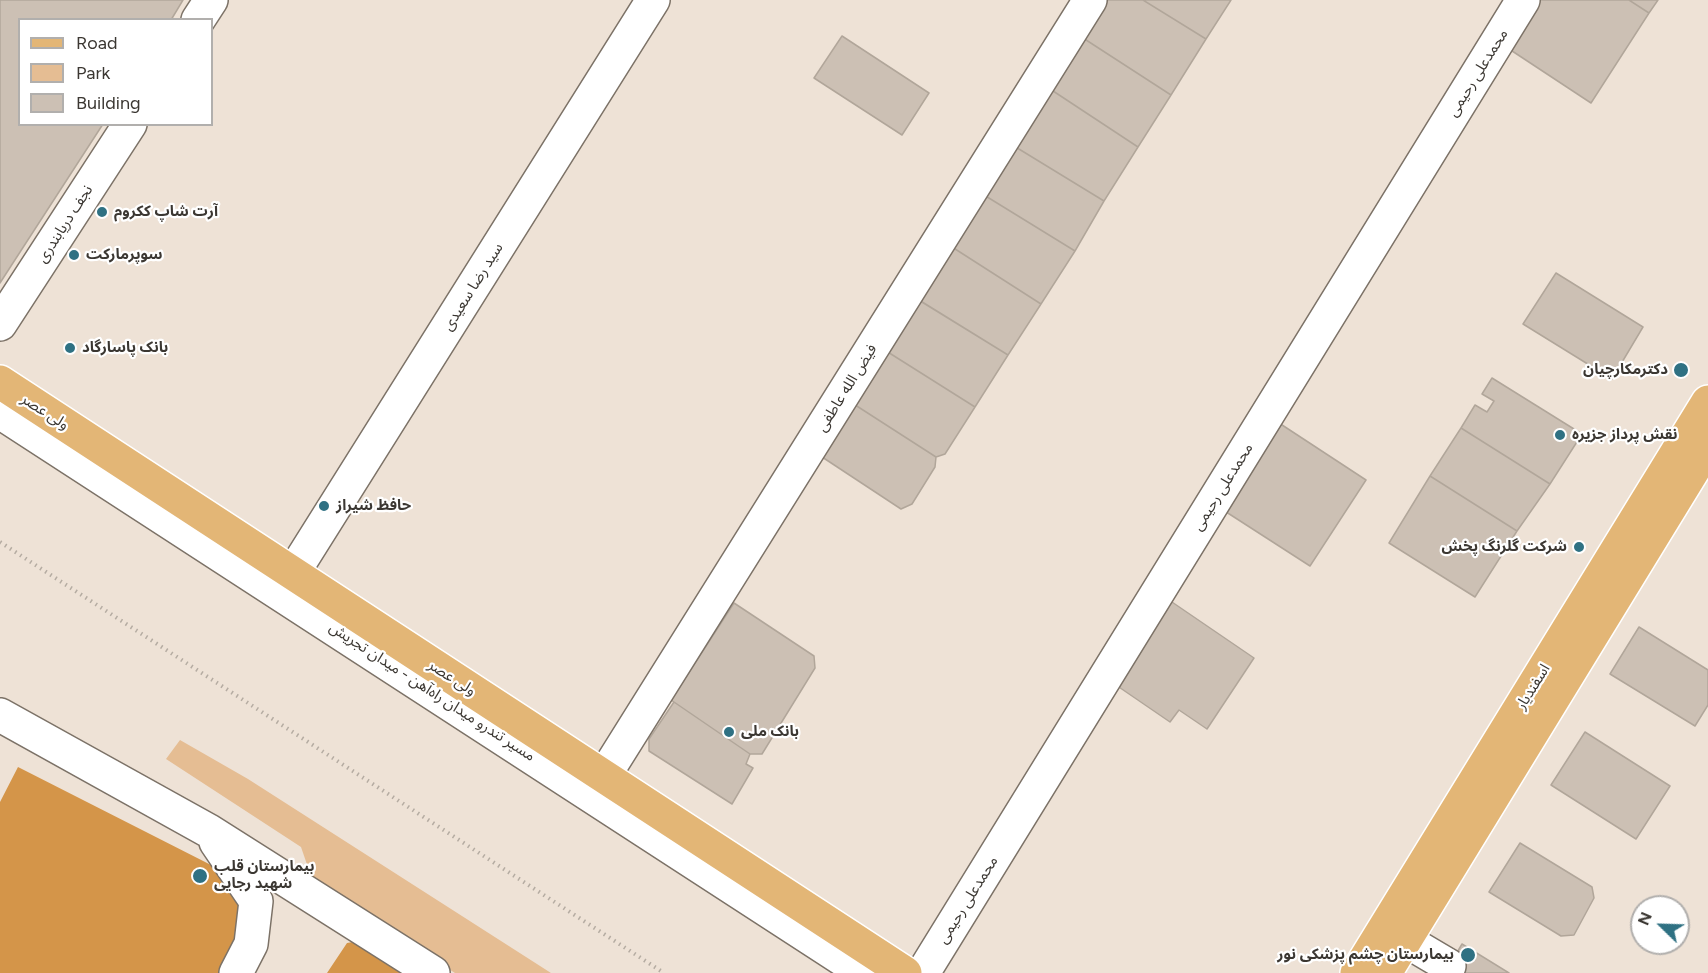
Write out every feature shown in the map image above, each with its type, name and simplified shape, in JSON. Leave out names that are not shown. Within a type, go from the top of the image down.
[{"type":"main road","name":"ولی عصر","points":[[0,382],[905,973]]},
{"type":"main road","name":"اسفندیار","points":[[1357,973],[1708,402]]},
{"type":"main road","name":"اسفندیار","points":[[1385,973],[1708,446]]},
{"type":"street","points":[[199,18],[211,0]]},
{"type":"street","name":"سید رضا سعیدی","points":[[292,573],[653,0]]},
{"type":"street","name":"فیض الله عاطفی","points":[[604,776],[1090,0]]},
{"type":"street","name":"محمدعلی رحیمی","points":[[923,973],[1523,0]]},
{"type":"street","name":"نجف دریابندری","points":[[0,324],[129,126]]},
{"type":"street","name":"مسیر تندرو میدان راه‌آهن - میدان تجریش","points":[[0,412],[864,973]]},
{"type":"street","points":[[0,715],[209,831],[433,973]]},
{"type":"street","points":[[209,831],[256,901],[251,945],[236,973]]},
{"type":"street","points":[[1405,940],[1449,966]]},
{"type":"path","points":[[0,542],[664,973]]},
{"type":"green space","points":[[180,740],[248,779],[551,973],[455,973],[313,882],[301,847],[166,759]]},
{"type":"shaded area","points":[[18,767],[211,865],[243,901],[231,953],[220,973],[0,973],[0,802]]},
{"type":"shaded area","points":[[358,941],[410,973],[327,973],[347,943]]},
{"type":"building","points":[[0,0],[183,0],[172,18],[18,18],[18,126],[102,126],[0,283]]},
{"type":"building","points":[[1108,0],[1143,0],[1206,39],[1171,95],[1083,38]]},
{"type":"building","points":[[1143,0],[1231,0],[1206,39]]},
{"type":"building","points":[[1531,0],[1629,0],[1649,13],[1591,103],[1503,45]]},
{"type":"building","points":[[1629,0],[1658,0],[1649,13]]},
{"type":"building","points":[[842,36],[929,93],[902,135],[814,78]]},
{"type":"building","points":[[1083,38],[1171,95],[1138,147],[1047,87]]},
{"type":"building","points":[[1050,89],[1138,147],[1104,201],[1014,146]]},
{"type":"building","points":[[1014,146],[1104,201],[1075,251],[984,195]]},
{"type":"building","points":[[984,195],[1075,251],[1041,304],[952,247]]},
{"type":"building","points":[[952,247],[1041,304],[1008,355],[919,300]]},
{"type":"building","points":[[1556,273],[1643,327],[1612,379],[1523,324]]},
{"type":"building","points":[[917,299],[1008,355],[975,407],[883,349]]},
{"type":"building","points":[[883,349],[975,407],[945,454],[936,457],[849,401]]},
{"type":"building","points":[[1492,378],[1582,434],[1550,484],[1461,428],[1475,405],[1487,412],[1494,401],[1482,394]]},
{"type":"building","points":[[849,401],[936,457],[935,467],[912,504],[901,509],[816,453]]},
{"type":"building","points":[[1276,421],[1366,480],[1310,566],[1220,508]]},
{"type":"building","points":[[1461,428],[1550,484],[1517,531],[1430,476]]},
{"type":"building","points":[[1430,476],[1517,531],[1475,597],[1389,543]]},
{"type":"building","points":[[1169,600],[1254,658],[1207,729],[1179,710],[1170,722],[1113,683]]},
{"type":"building","points":[[734,603],[814,656],[815,668],[762,754],[750,754],[671,700]]},
{"type":"building","points":[[1639,627],[1708,670],[1708,705],[1695,726],[1610,674]]},
{"type":"building","points":[[674,702],[750,754],[746,764],[753,768],[732,804],[649,751],[649,739]]},
{"type":"building","points":[[1585,732],[1670,786],[1636,839],[1551,785]]},
{"type":"building","points":[[1520,843],[1592,887],[1594,898],[1574,935],[1561,936],[1489,892]]},
{"type":"building","name":"بیمارستان چشم پزشکی نور","points":[[1462,944],[1509,973],[1445,973]]},
{"type":"place","name":"آرت شاپ ککروم","points":[[102,212]]},
{"type":"place","name":"سوپرمارکت","points":[[74,255]]},
{"type":"place","name":"بانک پاسارگاد","points":[[70,348]]},
{"type":"place","name":"دكترمكارچيان","points":[[1681,370]]},
{"type":"place","name":"نقش پرداز جزیره","points":[[1560,435]]},
{"type":"place","name":"حافظ شیراز","points":[[324,506]]},
{"type":"place","name":"شرکت گلرنگ پخش","points":[[1579,547]]},
{"type":"place","name":"بانک ملی","points":[[729,732]]},
{"type":"place","name":"بیمارستان قلب شهید رجایی","points":[[200,876]]},
{"type":"place","name":"بیمارستان چشم پزشکی نور","points":[[1468,955]]}]
